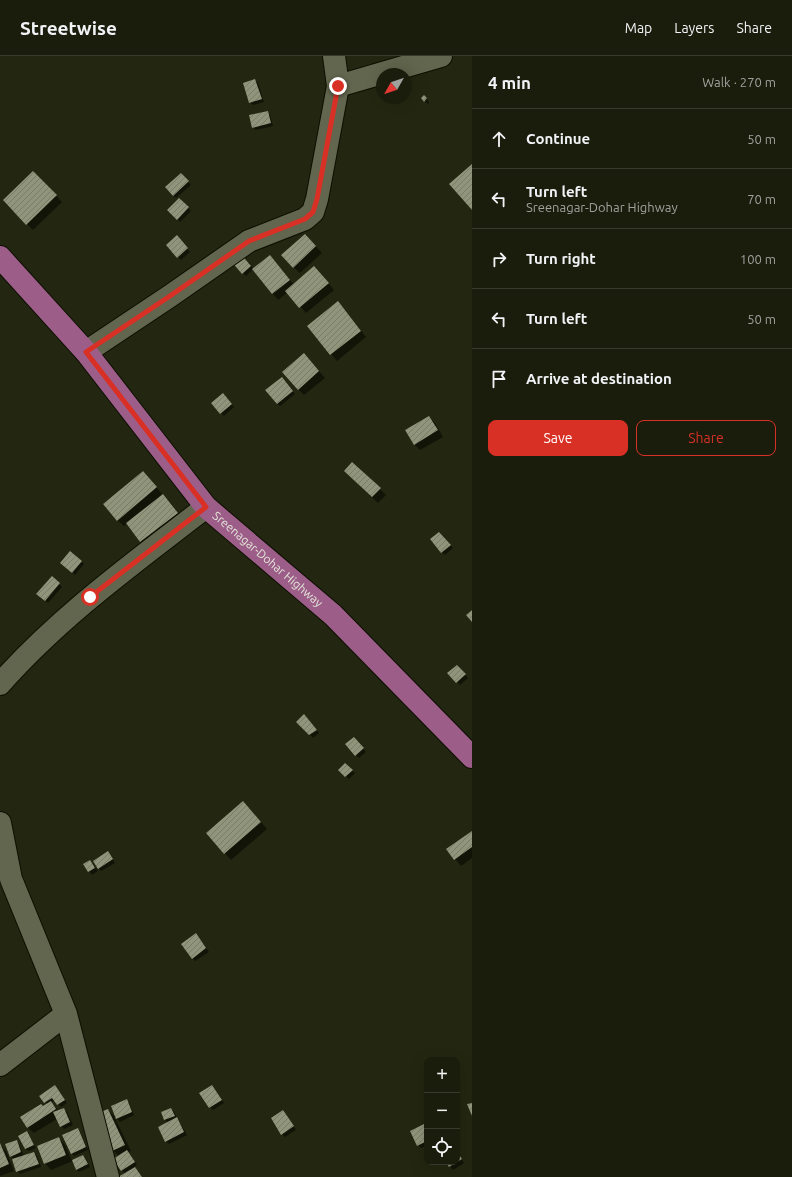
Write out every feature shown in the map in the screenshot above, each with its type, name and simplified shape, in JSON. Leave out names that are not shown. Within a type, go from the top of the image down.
[{"type":"main road","name":"Sreenagar-Dohar Highway","points":[[0,257],[86,352],[206,507],[333,615],[472,757]]},
{"type":"street","points":[[86,352],[249,241],[305,219],[313,212],[317,199],[338,86],[334,56]]},
{"type":"street","points":[[338,86],[441,56]]},
{"type":"street","points":[[0,684],[17,664],[90,597],[206,507]]},
{"type":"street","points":[[0,823],[11,879],[66,1014],[108,1177]]},
{"type":"street","points":[[0,1065],[66,1014]]},
{"type":"building","points":[[255,79],[262,99],[249,103],[243,83]]},
{"type":"building","points":[[424,95],[427,98],[424,102],[421,98]]},
{"type":"building","points":[[268,111],[271,123],[252,128],[249,115]]},
{"type":"building","points":[[472,164],[472,210],[449,184]]},
{"type":"building","points":[[33,171],[57,195],[26,225],[3,200]]},
{"type":"building","points":[[181,173],[189,181],[173,196],[165,187]]},
{"type":"building","points":[[179,198],[189,207],[177,220],[167,210]]},
{"type":"building","points":[[305,234],[316,246],[293,268],[281,255]]},
{"type":"building","points":[[177,235],[188,248],[177,258],[166,245]]},
{"type":"building","points":[[240,253],[251,266],[242,274],[231,261]]},
{"type":"building","points":[[270,255],[290,280],[272,294],[252,269]]},
{"type":"building","points":[[314,266],[329,283],[299,308],[285,291]]},
{"type":"building","points":[[338,301],[361,331],[330,355],[307,326]]},
{"type":"building","points":[[304,353],[319,371],[298,390],[282,372]]},
{"type":"building","points":[[282,377],[293,391],[277,404],[265,390]]},
{"type":"building","points":[[223,393],[232,404],[220,414],[211,403]]},
{"type":"building","points":[[429,416],[438,430],[414,445],[405,430]]},
{"type":"building","points":[[352,462],[381,488],[372,497],[344,471]]},
{"type":"building","points":[[143,471],[157,487],[117,521],[103,504]]},
{"type":"building","points":[[163,494],[178,513],[140,542],[126,523]]},
{"type":"building","points":[[439,532],[451,545],[441,553],[430,539]]},
{"type":"building","points":[[70,551],[82,561],[72,573],[60,563]]},
{"type":"building","points":[[52,576],[60,583],[45,601],[36,594]]},
{"type":"building","points":[[472,610],[472,622],[466,615]]},
{"type":"building","points":[[457,665],[466,674],[456,683],[447,673]]},
{"type":"building","points":[[304,714],[317,730],[309,735],[296,722]]},
{"type":"building","points":[[354,737],[364,748],[355,756],[345,744]]},
{"type":"building","points":[[345,763],[353,770],[345,777],[338,770]]},
{"type":"building","points":[[243,801],[261,822],[224,854],[206,833]]},
{"type":"building","points":[[472,831],[472,847],[454,860],[446,849]]},
{"type":"building","points":[[108,851],[113,859],[98,869],[93,861]]},
{"type":"building","points":[[90,860],[95,868],[88,872],[83,864]]},
{"type":"building","points":[[196,933],[206,948],[192,959],[181,944]]},
{"type":"building","points":[[55,1085],[65,1100],[57,1105],[52,1098],[44,1103],[39,1096]]},
{"type":"building","points":[[212,1085],[222,1100],[209,1108],[199,1093]]},
{"type":"building","points":[[127,1099],[132,1112],[116,1119],[111,1106]]},
{"type":"building","points":[[51,1101],[56,1109],[27,1128],[20,1117],[41,1104],[43,1106]]},
{"type":"building","points":[[472,1103],[472,1116],[467,1104]]},
{"type":"building","points":[[64,1108],[70,1122],[60,1127],[53,1112]]},
{"type":"building","points":[[171,1108],[175,1116],[164,1120],[161,1112]]},
{"type":"building","points":[[108,1109],[125,1145],[112,1151],[96,1114]]},
{"type":"building","points":[[283,1110],[294,1126],[281,1135],[271,1118]]},
{"type":"building","points":[[177,1117],[184,1132],[165,1142],[158,1127]]},
{"type":"building","points":[[424,1124],[424,1142],[417,1146],[410,1131]]},
{"type":"building","points":[[78,1128],[86,1147],[71,1154],[62,1135]]},
{"type":"building","points":[[27,1131],[34,1145],[25,1149],[18,1136]]},
{"type":"building","points":[[59,1137],[66,1155],[44,1164],[37,1146]]},
{"type":"building","points":[[17,1140],[21,1152],[10,1157],[5,1144]]},
{"type":"building","points":[[0,1143],[9,1164],[0,1168]]},
{"type":"building","points":[[127,1150],[135,1162],[121,1171],[113,1159]]},
{"type":"building","points":[[34,1152],[39,1164],[16,1172],[12,1159]]},
{"type":"building","points":[[83,1155],[88,1164],[76,1170],[72,1160]]},
{"type":"building","points":[[135,1167],[142,1177],[118,1177]]},
{"type":"route","points":[[90,597],[206,507],[86,352],[249,241],[305,219],[313,212],[317,199],[338,86]]}]
